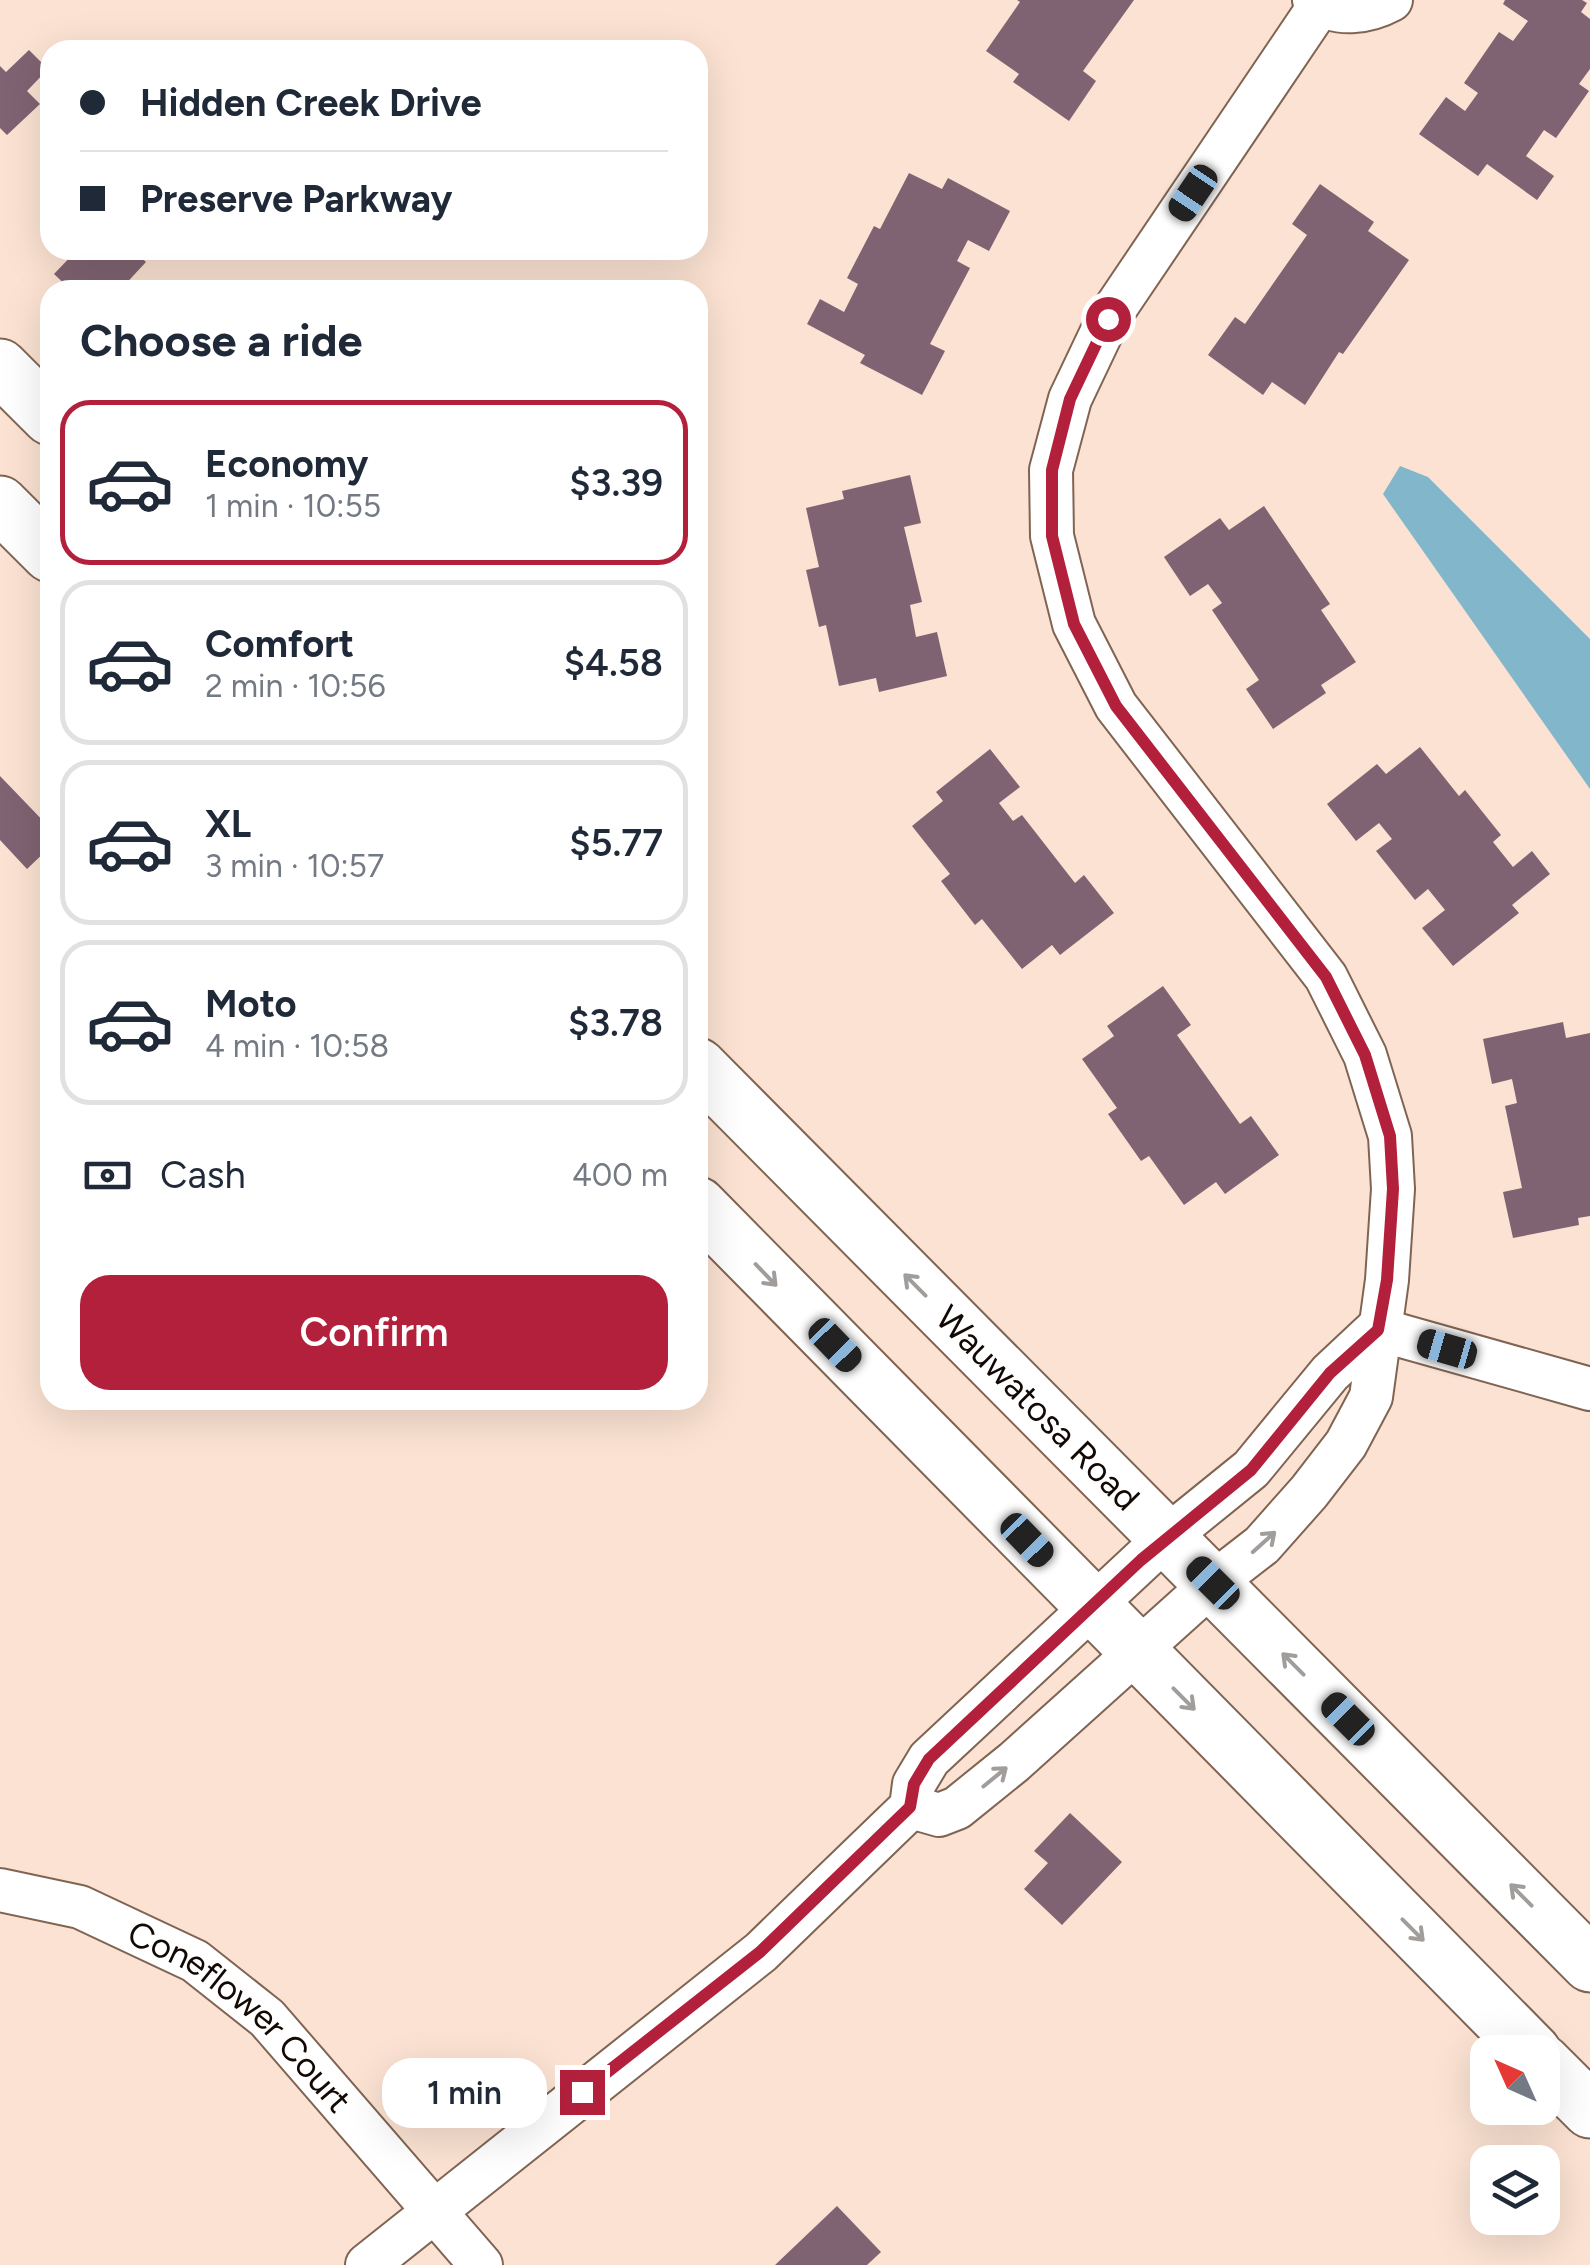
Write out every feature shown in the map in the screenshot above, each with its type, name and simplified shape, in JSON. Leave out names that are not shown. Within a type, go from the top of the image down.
[{"type":"main road","points":[[0,367],[40,407]]},
{"type":"main road","points":[[0,504],[40,544]]},
{"type":"main road","name":"Wauwatosa Road","points":[[708,1076],[1590,1964]]},
{"type":"main road","points":[[708,1215],[1517,2035]]},
{"type":"main road","points":[[1560,2080],[1590,2110]]},
{"type":"street","points":[[910,1807],[939,1815],[957,1808],[1014,1762],[1213,1583],[1271,1537],[1346,1444],[1370,1396],[1387,1280],[1393,1189],[1390,1136],[1365,1055],[1326,977],[1116,706],[1074,624],[1052,536],[1052,470],[1070,399],[1108,319],[1317,2],[1344,12],[1376,8],[1391,0]]},
{"type":"street","points":[[1378,1330],[1590,1389]]},
{"type":"street","points":[[367,2265],[760,1952],[910,1807],[914,1784],[929,1759],[1167,1537],[1251,1470],[1330,1373],[1378,1330]]},
{"type":"street","name":"Coneflower Court","points":[[0,1890],[80,1907],[195,1961],[267,2018],[481,2265]]},
{"type":"water","points":[[1400,466],[1428,477],[1590,639],[1590,789],[1383,494]]},
{"type":"building","points":[[1017,0],[1134,0],[1083,71],[1096,81],[1069,121],[1013,82],[1019,74],[986,51],[1020,2]]},
{"type":"building","points":[[1505,0],[1582,0],[1587,3],[1581,12],[1590,19],[1590,69],[1579,84],[1589,91],[1556,138],[1544,130],[1526,156],[1554,176],[1537,200],[1487,164],[1478,176],[1419,134],[1446,97],[1465,111],[1478,93],[1464,83],[1499,32],[1513,41],[1528,21],[1503,4]]},
{"type":"building","points":[[29,50],[40,61],[40,77],[27,91],[40,104],[7,135],[0,128],[0,66],[6,72]]},
{"type":"building","points":[[909,173],[942,189],[948,178],[1010,211],[989,251],[968,240],[957,261],[970,268],[930,344],[945,351],[922,395],[860,363],[865,355],[807,324],[820,299],[844,312],[858,284],[847,278],[874,226],[880,229]]},
{"type":"building","points":[[1320,184],[1374,222],[1368,231],[1409,260],[1343,354],[1339,352],[1305,405],[1272,382],[1263,395],[1208,355],[1235,317],[1245,324],[1307,235],[1292,224]]},
{"type":"building","points":[[67,260],[146,262],[129,280],[60,280],[54,274]]},
{"type":"building","points":[[910,475],[921,523],[904,527],[922,602],[910,605],[916,637],[937,632],[947,676],[879,692],[876,678],[839,686],[826,625],[819,627],[806,570],[819,567],[806,508],[844,499],[842,491]]},
{"type":"building","points":[[1264,506],[1330,604],[1321,610],[1356,662],[1321,685],[1326,693],[1273,729],[1246,689],[1259,680],[1212,610],[1222,603],[1208,584],[1190,596],[1164,557],[1220,518],[1229,530]]},
{"type":"building","points":[[1420,747],[1459,796],[1465,790],[1501,835],[1493,842],[1513,867],[1532,851],[1550,874],[1512,905],[1519,913],[1453,966],[1422,928],[1445,910],[1428,889],[1415,900],[1376,851],[1392,839],[1379,823],[1356,841],[1327,804],[1377,764],[1386,774]]},
{"type":"building","points":[[990,749],[1020,787],[999,803],[1013,821],[1022,815],[1075,883],[1084,875],[1114,913],[1060,955],[1052,945],[1022,969],[982,919],[975,925],[941,881],[950,874],[912,826],[943,801],[936,792]]},
{"type":"building","points":[[0,776],[40,818],[40,857],[27,869],[0,840]]},
{"type":"building","points":[[1163,986],[1191,1025],[1177,1035],[1240,1124],[1251,1116],[1279,1155],[1225,1194],[1216,1182],[1184,1205],[1149,1156],[1141,1161],[1108,1114],[1117,1108],[1082,1059],[1114,1036],[1107,1026]]},
{"type":"building","points":[[1563,1022],[1566,1038],[1590,1033],[1590,1216],[1578,1218],[1579,1225],[1513,1238],[1503,1192],[1522,1188],[1505,1106],[1517,1103],[1512,1079],[1492,1084],[1483,1039]]},
{"type":"building","points":[[1070,1813],[1122,1862],[1062,1925],[1024,1889],[1048,1863],[1034,1851]]},
{"type":"building","points":[[837,2206],[881,2252],[867,2265],[775,2265]]},
{"type":"route","points":[[582,2092],[760,1952],[910,1807],[914,1784],[929,1759],[1141,1560],[1251,1470],[1330,1373],[1378,1330],[1392,1233],[1393,1189],[1390,1136],[1365,1055],[1326,977],[1116,706],[1074,624],[1052,536],[1052,470],[1070,399],[1108,319]]}]
